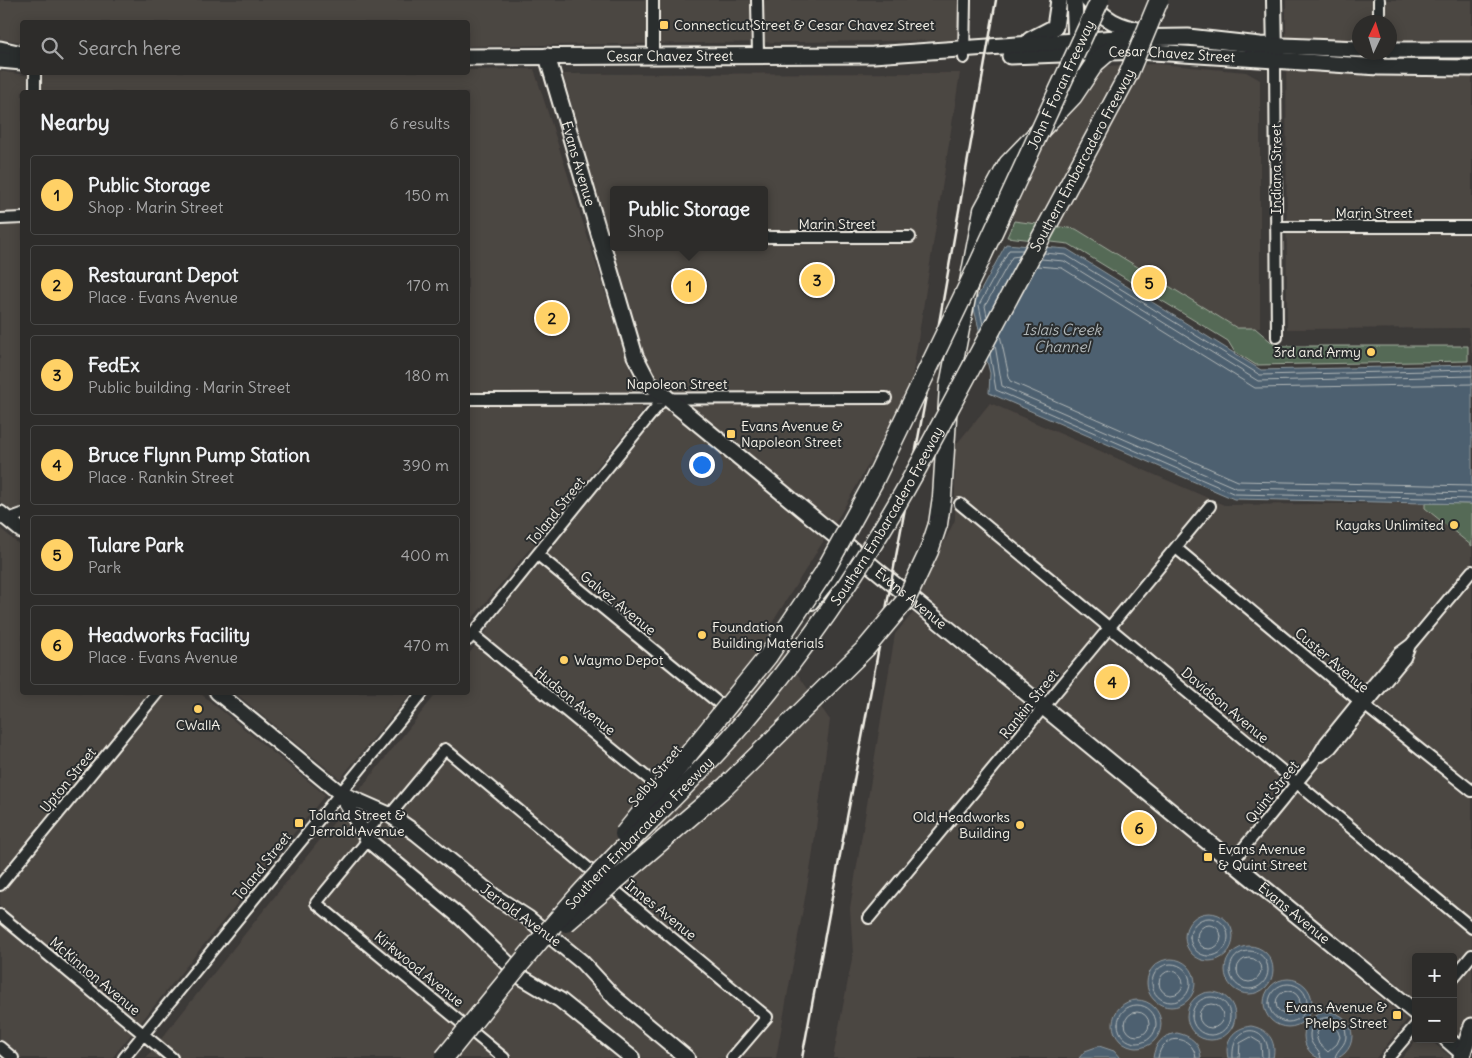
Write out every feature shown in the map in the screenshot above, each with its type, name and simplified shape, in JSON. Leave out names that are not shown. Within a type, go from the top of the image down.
[{"type":"highway","name":"John F Foran Freeway","points":[[1022,169],[1100,0]]},
{"type":"highway","name":"Southern Embarcadero Freeway","points":[[444,1058],[577,897],[696,776],[757,706],[845,588],[883,529],[932,441],[1128,75],[1160,0]]},
{"type":"highway","points":[[1063,106],[1071,80],[1070,45]]},
{"type":"highway","points":[[496,995],[553,935],[732,780],[866,648],[906,600],[929,551],[938,524],[942,497],[949,386],[980,222],[990,194],[1008,164],[1073,96],[1095,63],[1109,51]]},
{"type":"highway","name":"Southern Embarcadero Freeway","points":[[439,1058],[736,698],[795,618],[828,567],[873,483],[1022,169]]},
{"type":"main road","points":[[1059,0],[1070,45]]},
{"type":"main road","points":[[1015,46],[1049,32],[1055,27],[1059,0]]},
{"type":"main road","points":[[1070,45],[1074,0]]},
{"type":"main road","points":[[1088,0],[1103,16],[1130,30],[1188,37]]},
{"type":"main road","name":"Cesar Chavez Street","points":[[964,53],[1188,37],[1275,45],[1352,49]]},
{"type":"main road","name":"Cesar Chavez Street","points":[[470,56],[874,55],[913,60],[1015,46],[1070,45],[1109,51],[1275,61],[1379,60],[1472,68]]},
{"type":"main road","points":[[0,49],[20,54]]},
{"type":"main road","points":[[1397,50],[1472,50]]},
{"type":"main road","name":"Evans Avenue","points":[[547,56],[563,116],[610,251]]},
{"type":"main road","points":[[0,60],[20,62]]},
{"type":"main road","name":"Evans Avenue","points":[[610,251],[635,356],[649,383],[664,398],[855,551],[1412,1010]]},
{"type":"main road","points":[[1466,1056],[1472,1026]]},
{"type":"main road","points":[[1451,1043],[1466,1056]]},
{"type":"street","points":[[653,0],[653,56]]},
{"type":"street","points":[[757,0],[758,55]]},
{"type":"street","points":[[964,53],[965,0]]},
{"type":"street","name":"Indiana Street","points":[[1274,0],[1278,337]]},
{"type":"street","points":[[1379,0],[1379,15]]},
{"type":"street","points":[[35,75],[35,90]]},
{"type":"street","points":[[0,219],[20,218]]},
{"type":"street","name":"Marin Street","points":[[1276,228],[1472,227]]},
{"type":"street","name":"Marin Street","points":[[768,237],[910,237]]},
{"type":"street","name":"Toland Street","points":[[470,637],[664,398]]},
{"type":"street","name":"Napoleon Street","points":[[470,400],[886,398]]},
{"type":"street","name":"Davidson Avenue","points":[[960,504],[1111,627],[1472,928]]},
{"type":"street","name":"Rankin Street","points":[[869,918],[1210,506]]},
{"type":"street","points":[[4,516],[20,514]]},
{"type":"street","points":[[4,516],[20,529]]},
{"type":"street","name":"Custer Avenue","points":[[1176,548],[1472,792]]},
{"type":"street","name":"Selby Street","points":[[474,1016],[855,551]]},
{"type":"street","name":"Galvez Avenue","points":[[538,555],[726,710]]},
{"type":"street","name":"Quint Street","points":[[1232,862],[1313,763],[1331,748],[1362,703],[1405,658],[1411,644],[1472,571]]},
{"type":"street","name":"Hudson Avenue","points":[[470,637],[661,789]]},
{"type":"street","name":"Upton Street","points":[[0,885],[156,695]]},
{"type":"street","name":"Jerrold Avenue","points":[[221,695],[340,793],[390,815],[494,896],[544,930],[582,962],[615,998],[687,1058]]},
{"type":"street","name":"Toland Street","points":[[124,1058],[421,695]]},
{"type":"street","name":"Innes Avenue","points":[[390,815],[445,748],[767,1017],[732,1058]]},
{"type":"street","name":"Jerrold Avenue","points":[[340,793],[368,840],[461,918],[513,968],[533,984],[560,1000],[632,1058]]},
{"type":"street","points":[[368,840],[368,829],[380,816],[390,815]]},
{"type":"street","name":"Kirkwood Avenue","points":[[368,840],[316,903],[504,1058]]},
{"type":"street","name":"McKinnon Avenue","points":[[0,915],[172,1058]]},
{"type":"street","points":[[1457,973],[1472,955]]},
{"type":"street","points":[[1388,1058],[1412,1030]]},
{"type":"street","points":[[439,1058],[458,1035]]},
{"type":"street","points":[[0,1047],[13,1058]]},
{"type":"shaded area","points":[[0,0],[964,0],[962,40],[470,46],[470,20],[20,20],[20,42],[0,39]]},
{"type":"shaded area","points":[[1286,0],[1472,0],[1472,359],[1468,328],[1287,329]]},
{"type":"shaded area","points":[[1158,64],[1246,72],[1260,80],[1260,328],[1238,329],[1076,229],[1014,221],[1011,213],[1053,125],[1096,71],[1104,66]]},
{"type":"shaded area","points":[[534,69],[643,411],[470,622],[470,90],[20,90],[20,517],[0,501],[0,71],[20,75],[470,75],[470,70]]},
{"type":"shaded area","points":[[960,73],[910,391],[841,513],[767,631],[830,720],[812,859],[776,1058],[146,1058],[435,695],[470,695],[470,652],[487,628],[659,415],[613,251],[768,251],[768,186],[610,186],[610,241],[563,74]]},
{"type":"shaded area","points":[[990,403],[1224,505],[1425,503],[1425,508],[1472,546],[1472,1026],[1465,1042],[1457,1035],[1457,953],[1412,953],[1412,998],[919,592],[955,520],[955,446]]},
{"type":"shaded area","points":[[0,528],[20,545],[20,695],[202,695],[325,795],[112,1058],[0,1058]]},
{"type":"shaded area","points":[[913,613],[1217,860],[1407,1020],[1376,1058],[833,1058],[853,954],[850,908],[895,634]]},
{"type":"shaded area","points":[[237,695],[409,695],[340,779]]},
{"type":"shaded area","points":[[1414,1043],[1434,1043],[1452,1058],[1402,1058]]},
{"type":"green space","points":[[1014,221],[1076,229],[1237,328],[1255,328],[1276,346],[1468,346],[1468,361],[1256,365],[1234,351],[1228,341],[1069,244],[1007,237]]},
{"type":"green space","points":[[1425,503],[1472,504],[1472,546],[1425,508]]},
{"type":"water","name":"Islais Creek Channel","points":[[1006,244],[1067,249],[1261,370],[1472,365],[1472,504],[1234,499],[989,393],[990,373],[973,305]]},
{"type":"water","points":[[1209,913],[1218,915],[1226,920],[1231,928],[1233,937],[1231,946],[1226,954],[1218,959],[1209,961],[1200,959],[1192,954],[1187,946],[1185,937],[1187,928],[1192,920],[1200,915]]},
{"type":"water","points":[[1249,946],[1258,948],[1266,953],[1271,961],[1273,970],[1271,979],[1266,987],[1258,992],[1249,994],[1240,992],[1232,987],[1227,979],[1225,970],[1227,961],[1232,953],[1240,948]]},
{"type":"water","points":[[1171,959],[1180,961],[1188,966],[1193,974],[1195,983],[1193,992],[1188,1000],[1180,1005],[1171,1007],[1162,1005],[1154,1000],[1149,992],[1147,983],[1149,974],[1154,966],[1162,961]]},
{"type":"water","points":[[1288,979],[1297,981],[1305,986],[1310,994],[1312,1003],[1310,1012],[1305,1020],[1297,1025],[1288,1027],[1279,1025],[1271,1020],[1266,1012],[1264,1003],[1266,994],[1271,986],[1279,981]]},
{"type":"water","points":[[1211,992],[1220,994],[1228,999],[1233,1007],[1235,1016],[1233,1025],[1228,1033],[1220,1038],[1211,1040],[1202,1038],[1194,1033],[1189,1025],[1187,1016],[1189,1007],[1194,999],[1202,994]]},
{"type":"water","points":[[1137,1000],[1146,1002],[1154,1007],[1159,1015],[1161,1024],[1159,1033],[1154,1041],[1146,1046],[1137,1048],[1128,1046],[1120,1041],[1115,1033],[1113,1024],[1115,1015],[1120,1007],[1128,1002]]},
{"type":"water","points":[[1328,1012],[1337,1014],[1345,1019],[1352,1036],[1348,1049],[1341,1056],[1333,1059],[1319,1058],[1311,1053],[1306,1045],[1304,1036],[1306,1027],[1311,1019],[1319,1014]]},
{"type":"water","points":[[1251,1026],[1262,1030],[1270,1037],[1274,1046],[1273,1058],[1228,1058],[1227,1046],[1231,1036],[1239,1029]]},
{"type":"water","points":[[1177,1033],[1187,1036],[1197,1044],[1201,1058],[1153,1058],[1160,1041]]},
{"type":"water","points":[[1099,1046],[1114,1051],[1120,1058],[1079,1058],[1085,1051]]},
{"type":"tram line","points":[[1470,1058],[1472,1052]]},
{"type":"railway","points":[[802,1058],[929,380],[996,0]]},
{"type":"place","name":"Connecticut Street & Cesar Chavez Street","points":[[664,25]]},
{"type":"place","name":"FedEx","points":[[817,280]]},
{"type":"place","name":"Tulare Park","points":[[1149,283]]},
{"type":"place","name":"Public Storage","points":[[689,286]]},
{"type":"place","name":"Restaurant Depot","points":[[552,318]]},
{"type":"place","name":"3rd and Army","points":[[1371,352]]},
{"type":"place","name":"Evans Avenue & Napoleon Street","points":[[731,434]]},
{"type":"place","name":"Kayaks Unlimited","points":[[1454,525]]},
{"type":"place","name":"Foundation Building Materials","points":[[702,635]]},
{"type":"place","name":"Waymo Depot","points":[[564,660]]},
{"type":"place","name":"Bruce Flynn Pump Station","points":[[1112,682]]},
{"type":"place","name":"CWallA","points":[[198,709]]},
{"type":"place","name":"Toland Street & Jerrold Avenue","points":[[299,823]]},
{"type":"place","name":"Old Headworks Building","points":[[1020,825]]},
{"type":"place","name":"Headworks Facility","points":[[1139,828]]},
{"type":"place","name":"Evans Avenue & Quint Street","points":[[1208,857]]},
{"type":"place","name":"Evans Avenue & Phelps Street","points":[[1397,1015]]}]
